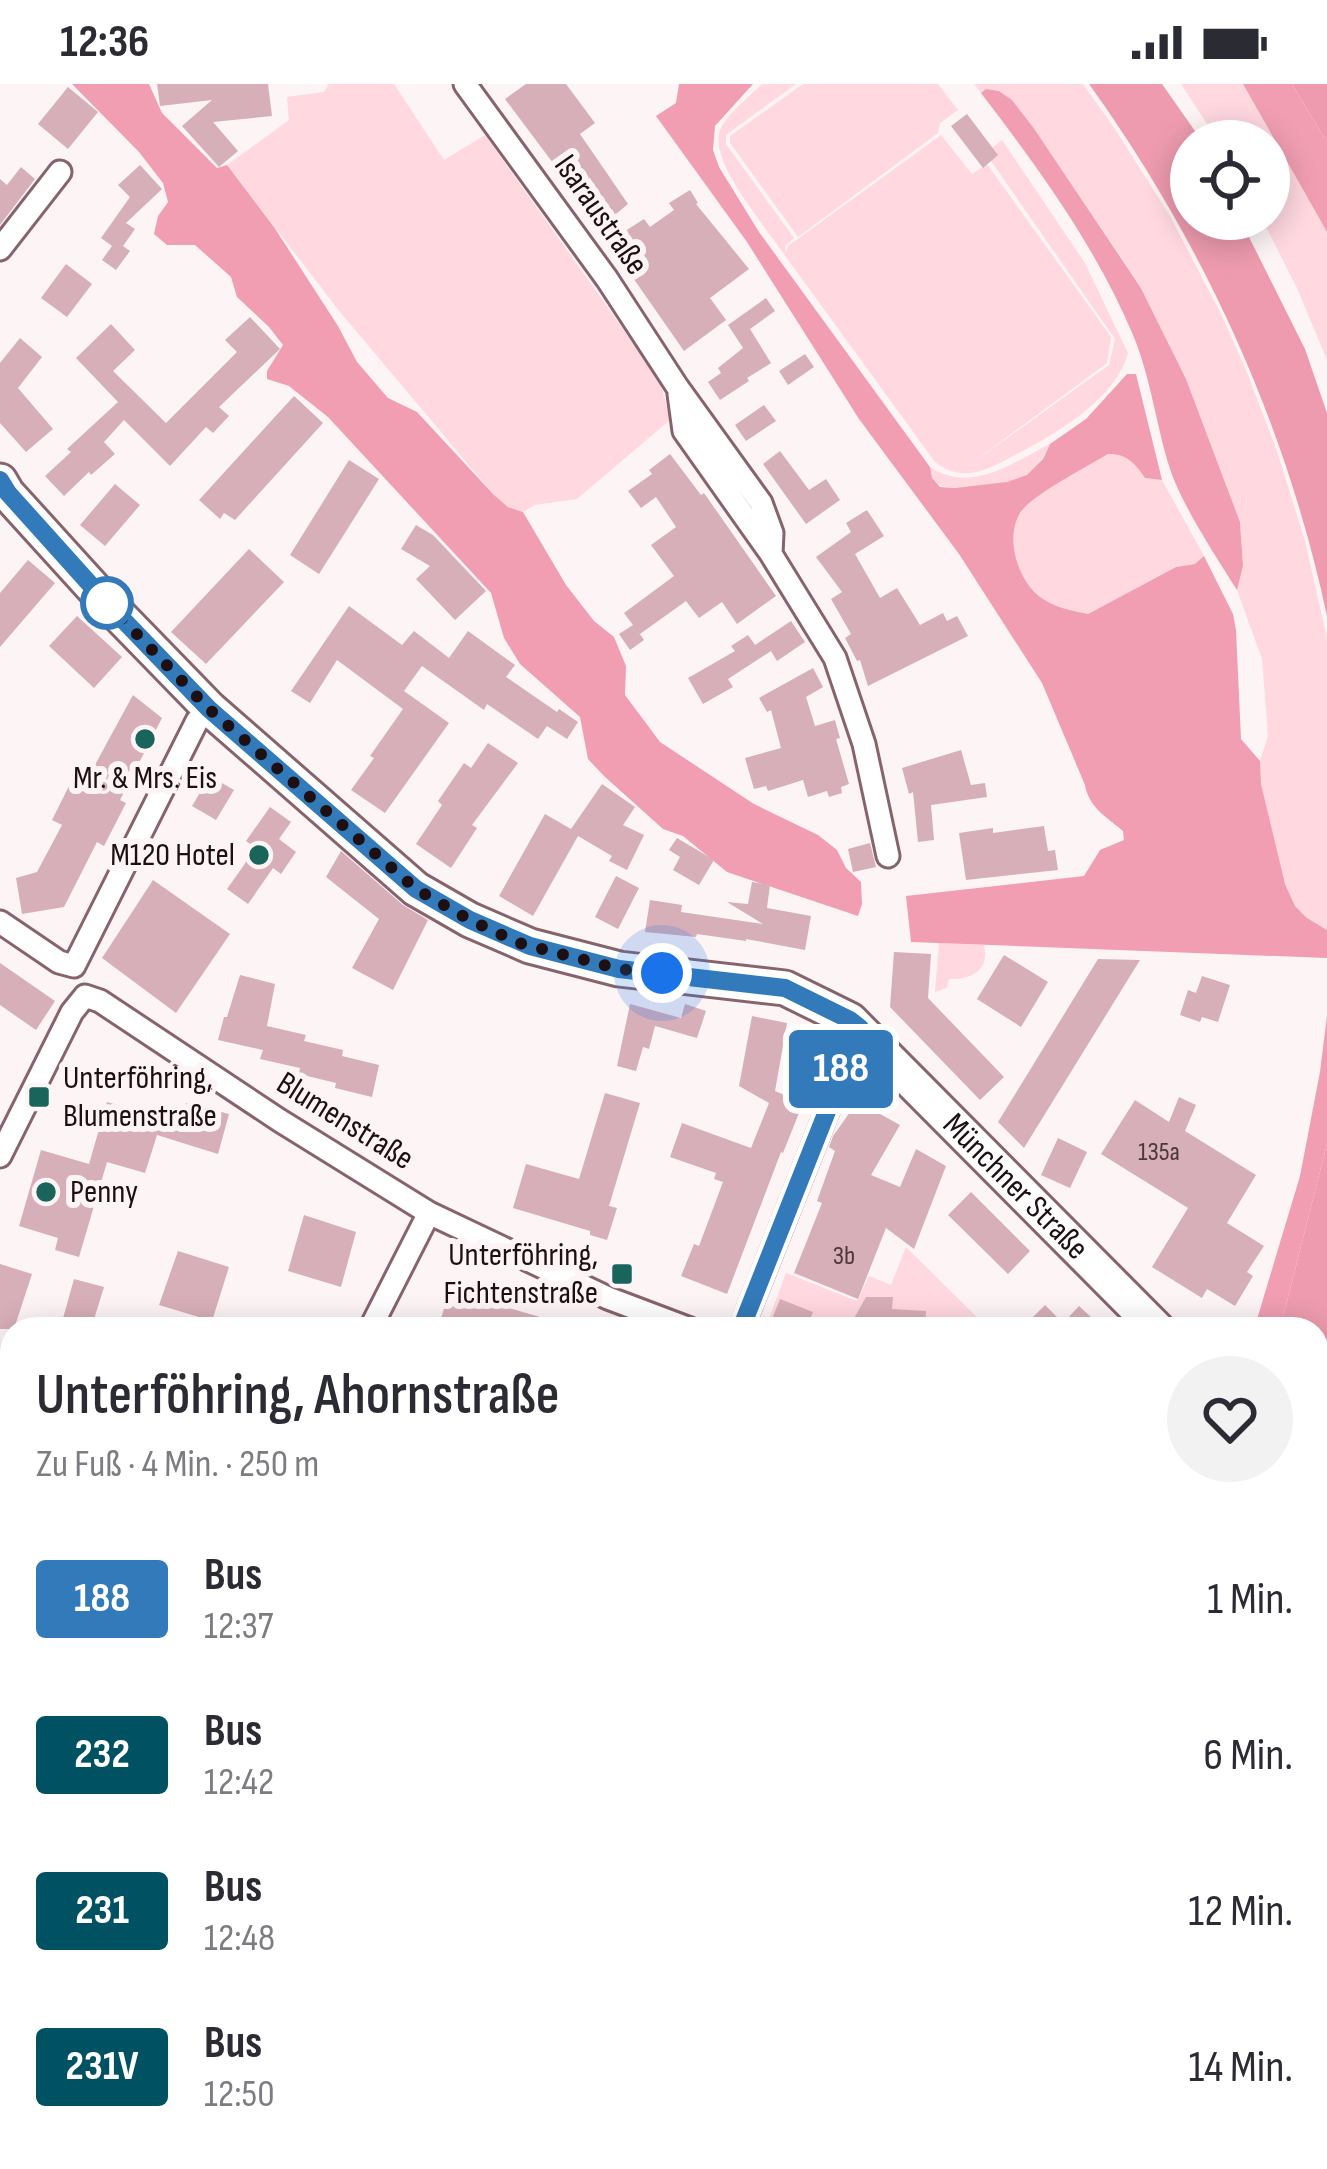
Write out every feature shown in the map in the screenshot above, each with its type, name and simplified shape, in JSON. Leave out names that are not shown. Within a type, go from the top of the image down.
[{"type":"main road","name":"Münchner Straße","points":[[0,481],[106,602],[209,709],[416,889],[530,946],[619,969],[785,988],[850,1020],[1145,1317]]},
{"type":"street","name":"Isaraustraße","points":[[466,84],[761,503],[772,533],[771,554],[835,658],[864,744],[888,856]]},
{"type":"street","points":[[0,250],[60,172]]},
{"type":"street","points":[[0,1156],[72,1012],[85,996],[74,966],[197,721],[209,709]]},
{"type":"street","points":[[0,922],[59,962],[74,966]]},
{"type":"street","name":"Blumenstraße","points":[[85,996],[100,1000],[429,1213],[658,1317]]},
{"type":"street","points":[[746,1317],[860,1028]]},
{"type":"street","points":[[376,1317],[429,1213]]},
{"type":"shaded area","points":[[72,84],[149,84],[162,113],[217,168],[227,165],[274,227],[357,362],[388,398],[417,412],[494,495],[523,512],[566,585],[594,621],[614,637],[626,666],[625,695],[660,742],[754,804],[818,835],[837,850],[861,882],[858,916],[727,872],[683,836],[663,829],[604,776],[588,759],[580,717],[520,664],[504,638],[491,593],[328,417],[289,386],[267,379],[283,345],[237,297],[231,277],[195,245],[167,245],[154,234],[168,202],[163,183]]},
{"type":"shaded area","points":[[329,84],[394,84],[444,160],[485,135],[660,381],[670,420],[577,499],[535,505],[523,512],[494,495],[340,312],[227,165],[289,120],[287,97],[324,92]]},
{"type":"shaded area","points":[[679,84],[753,84],[715,126],[713,150],[719,167],[759,232],[940,487],[1007,482],[1027,475],[1050,444],[1086,419],[1127,374],[1136,374],[1162,480],[1145,478],[1130,460],[1108,454],[1026,506],[1015,524],[1016,560],[1027,583],[1043,599],[1088,614],[1204,556],[1233,614],[1241,739],[1260,761],[1261,784],[1285,884],[1295,906],[1327,930],[1327,958],[911,942],[906,896],[1084,876],[1100,850],[1124,840],[1123,831],[1090,800],[1042,683],[959,554],[859,419],[747,242],[656,116],[676,103]]},
{"type":"shaded area","points":[[762,84],[796,84],[726,135],[726,144],[794,238],[785,246],[786,253],[788,246],[941,135],[972,174],[987,164],[1111,337],[1107,363],[964,469],[1109,365],[1115,339],[991,161],[992,148],[1002,140],[1085,263],[1128,353],[1112,384],[1085,412],[990,468],[960,473],[935,462],[751,208],[723,161],[721,128]]},
{"type":"shaded area","points":[[803,84],[938,84],[958,110],[940,123],[938,133],[798,237],[730,143],[730,136]]},
{"type":"shaded area","points":[[974,84],[1083,84],[1170,216],[1170,240],[1182,240],[1246,370],[1305,541],[1327,638],[1327,930],[1295,906],[1271,832],[1261,784],[1260,761],[1268,736],[1262,659],[1237,590],[1243,566],[1240,522],[1186,379],[1141,287],[1033,127],[999,91],[981,93]]},
{"type":"shaded area","points":[[1089,84],[1162,84],[1187,120],[1170,120],[1170,210],[1169,208]]},
{"type":"shaded area","points":[[1181,84],[1243,84],[1263,120],[1204,120]]},
{"type":"shaded area","points":[[1243,84],[1292,84],[1327,142],[1327,232],[1290,167],[1290,120],[1263,120]]},
{"type":"shaded area","points":[[1292,84],[1327,84],[1327,142]]},
{"type":"shaded area","points":[[986,89],[1012,100],[1141,288],[1186,379],[1240,522],[1243,566],[1237,590],[1175,483],[1139,351],[1118,302],[1065,210],[981,93]]},
{"type":"shaded area","points":[[1290,167],[1327,232],[1327,360],[1273,240],[1290,240]]},
{"type":"shaded area","points":[[1186,240],[1250,240],[1305,349],[1327,413],[1327,616],[1289,474],[1236,338]]},
{"type":"shaded area","points":[[1050,444],[1034,470],[1019,479],[955,488],[931,477],[930,467],[961,477],[991,473]]},
{"type":"shaded area","points":[[1118,453],[1135,463],[1145,478],[1162,480],[1204,556],[1088,614],[1054,605],[1034,592],[1021,572],[1014,548],[1015,524],[1026,506],[1048,490],[1108,454]]},
{"type":"shaded area","points":[[939,943],[984,945],[985,954],[977,972],[949,979],[947,988],[935,992]]},
{"type":"shaded area","points":[[1327,1016],[1327,1144],[1283,1317],[1258,1317],[1300,1176]]},
{"type":"shaded area","points":[[1327,1144],[1327,1317],[1283,1317]]},
{"type":"shaded area","points":[[906,1247],[977,1317],[770,1317],[786,1273],[857,1301],[869,1276],[891,1285]]},
{"type":"building","points":[[157,84],[268,84],[272,116],[213,122],[238,151],[219,167],[182,126],[212,100],[160,106]]},
{"type":"building","points":[[526,84],[566,84],[595,123],[580,134],[628,204],[597,230],[505,99]]},
{"type":"building","points":[[68,87],[98,112],[68,149],[38,124]]},
{"type":"building","points":[[967,114],[998,155],[983,168],[951,126]]},
{"type":"building","points":[[140,165],[162,189],[126,223],[135,229],[123,246],[130,251],[116,270],[102,260],[112,246],[101,238],[130,197],[118,185]]},
{"type":"building","points":[[21,167],[35,179],[0,225],[0,179],[7,185]]},
{"type":"building","points":[[690,190],[749,269],[710,298],[726,320],[684,351],[608,242],[644,219],[650,227],[674,210],[669,203]]},
{"type":"building","points":[[66,264],[92,284],[67,317],[41,298]]},
{"type":"building","points":[[766,298],[775,311],[750,329],[771,363],[720,400],[708,382],[743,348],[728,325]]},
{"type":"building","points":[[250,317],[280,349],[219,407],[229,416],[213,433],[206,427],[170,466],[124,420],[104,442],[115,454],[64,496],[45,476],[118,402],[76,358],[111,324],[135,350],[113,371],[166,423],[237,352],[225,340]]},
{"type":"building","points":[[20,338],[42,357],[18,388],[53,429],[26,452],[0,423],[0,363]]},
{"type":"building","points":[[805,354],[814,367],[788,385],[779,371]]},
{"type":"building","points":[[294,396],[323,423],[235,520],[224,513],[220,519],[199,500]]},
{"type":"building","points":[[764,405],[776,421],[746,441],[735,425]]},
{"type":"building","points":[[780,451],[809,490],[826,479],[840,500],[806,524],[763,464]]},
{"type":"building","points":[[670,454],[704,493],[776,596],[737,624],[722,602],[699,618],[686,601],[640,634],[635,627],[644,640],[630,650],[619,634],[633,625],[624,613],[674,576],[651,545],[676,527],[656,497],[641,508],[628,491]]},
{"type":"building","points":[[349,460],[379,479],[319,574],[290,555]]},
{"type":"building","points":[[115,484],[140,505],[105,546],[80,525]]},
{"type":"building","points":[[867,510],[884,536],[855,554],[880,598],[897,588],[920,625],[943,613],[947,621],[957,616],[968,636],[868,686],[860,660],[845,638],[851,634],[831,599],[842,592],[816,557],[851,532],[846,523]]},
{"type":"building","points":[[416,525],[433,535],[486,591],[455,620],[416,579],[430,566],[401,549]]},
{"type":"building","points":[[249,549],[284,582],[206,664],[171,632]]},
{"type":"building","points":[[28,560],[55,583],[0,647],[0,593]]},
{"type":"building","points":[[349,606],[402,645],[414,631],[449,658],[468,631],[515,665],[506,677],[578,722],[567,739],[547,726],[538,739],[487,704],[484,710],[422,666],[404,691],[449,723],[385,813],[351,790],[403,709],[337,660],[310,703],[291,691]]},
{"type":"building","points":[[77,616],[122,657],[94,688],[49,646]]},
{"type":"building","points":[[791,621],[805,642],[777,661],[771,651],[728,679],[733,687],[703,704],[688,678],[735,651],[731,646],[748,635],[755,645]]},
{"type":"building","points":[[813,668],[823,687],[806,697],[815,726],[835,720],[849,784],[841,787],[842,793],[829,797],[827,791],[808,797],[803,780],[768,791],[766,786],[754,789],[745,758],[781,748],[771,710],[767,712],[759,698]]},
{"type":"building","points":[[133,695],[162,718],[120,800],[126,803],[104,846],[97,842],[64,907],[22,914],[16,878],[37,872],[62,825],[52,820],[73,778],[84,785]]},
{"type":"building","points":[[488,743],[518,763],[472,825],[477,828],[451,868],[416,844],[464,763],[471,768]]},
{"type":"building","points":[[961,750],[971,785],[985,783],[987,797],[931,805],[934,840],[918,842],[913,792],[909,794],[902,768]]},
{"type":"building","points":[[210,776],[234,790],[216,820],[192,806]]},
{"type":"building","points":[[602,784],[635,807],[623,825],[644,835],[627,870],[578,836],[533,916],[499,896],[545,814],[571,829]]},
{"type":"building","name":"M120 Hotel","points":[[270,807],[291,822],[279,839],[296,852],[281,874],[273,868],[248,904],[227,889],[256,848],[246,841]]},
{"type":"building","points":[[1044,826],[1048,851],[1055,850],[1058,870],[966,880],[959,833]]},
{"type":"building","points":[[677,838],[714,860],[699,885],[673,870],[680,857],[669,850]]},
{"type":"building","points":[[870,843],[876,867],[853,872],[848,849]]},
{"type":"building","points":[[341,851],[403,905],[428,920],[393,990],[352,968],[379,919],[326,877]]},
{"type":"building","points":[[616,876],[639,888],[618,929],[595,917]]},
{"type":"building","points":[[153,880],[230,934],[176,1013],[102,958]]},
{"type":"building","points":[[752,882],[770,885],[767,908],[811,916],[805,950],[746,939],[645,932],[650,900],[682,905],[681,912],[763,924],[727,902],[748,904]]},
{"type":"building","points":[[894,952],[931,954],[928,998],[1004,1077],[980,1100],[890,1007]]},
{"type":"building","points":[[1004,955],[1048,982],[1021,1027],[977,999]]},
{"type":"building","points":[[1098,959],[1140,960],[1024,1148],[998,1122]]},
{"type":"building","points":[[0,963],[55,1001],[36,1030],[0,1005]]},
{"type":"building","points":[[240,975],[275,984],[267,1026],[306,1035],[304,1041],[379,1065],[372,1097],[299,1074],[300,1068],[260,1059],[263,1050],[218,1040]]},
{"type":"building","points":[[1202,976],[1230,985],[1218,1022],[1180,1015],[1188,990],[1196,993]]},
{"type":"building","points":[[630,1004],[681,1018],[685,1004],[706,1011],[697,1038],[655,1026],[636,1071],[617,1066]]},
{"type":"building","points":[[752,1016],[787,1023],[775,1091],[803,1103],[727,1294],[681,1276],[694,1244],[699,1246],[723,1182],[714,1179],[716,1173],[670,1157],[682,1123],[751,1148],[769,1103],[739,1086]]},
{"type":"building","points":[[875,1077],[894,1094],[880,1114],[900,1125],[871,1175],[900,1187],[916,1149],[946,1166],[914,1249],[886,1228],[858,1299],[794,1273],[822,1203],[817,1201],[835,1151],[829,1147],[833,1136]]},
{"type":"building","points":[[605,1093],[640,1103],[609,1206],[617,1208],[607,1240],[513,1208],[526,1164],[579,1179]]},
{"type":"building","points":[[1179,1097],[1196,1105],[1185,1131],[1256,1175],[1227,1223],[1264,1246],[1247,1272],[1253,1276],[1235,1306],[1207,1289],[1202,1298],[1152,1267],[1188,1208],[1101,1154],[1135,1100],[1169,1122]]},
{"type":"building","points":[[107,1102],[180,1124],[186,1103],[229,1114],[218,1154],[157,1135],[145,1173],[107,1162],[79,1257],[55,1250],[58,1238],[19,1226],[41,1150],[89,1164]]},
{"type":"building","points":[[1058,1138],[1087,1152],[1070,1188],[1041,1175]]},
{"type":"building","points":[[971,1192],[1030,1251],[1008,1274],[948,1215]]},
{"type":"building","points":[[304,1215],[356,1232],[341,1287],[288,1271]]},
{"type":"building","points":[[178,1251],[229,1267],[213,1317],[159,1305]]},
{"type":"building","points":[[0,1264],[32,1274],[18,1317],[0,1317]]},
{"type":"building","points":[[74,1279],[104,1287],[95,1317],[63,1317]]},
{"type":"building","points":[[449,1291],[540,1317],[441,1317]]},
{"type":"building","points":[[866,1297],[893,1297],[892,1309],[926,1311],[926,1317],[855,1317]]},
{"type":"building","points":[[780,1299],[813,1312],[811,1317],[773,1317]]},
{"type":"building","points":[[1045,1305],[1057,1317],[1033,1317]]},
{"type":"building","points":[[1079,1306],[1091,1317],[1069,1317]]},
{"type":"bus line","name":"188","points":[[0,480],[106,602],[209,709],[416,889],[519,943],[619,969],[785,988],[860,1028],[746,1317]]},
{"type":"place","name":"Mr. & Mrs. Eis","points":[[145,739]]},
{"type":"place","name":"M120 Hotel","points":[[259,855]]},
{"type":"place","name":"Unterföhring, Blumenstraße","points":[[39,1097]]},
{"type":"place","name":"Penny","points":[[46,1192]]},
{"type":"place","name":"Unterföhring, Fichtenstraße","points":[[622,1274]]},
{"type":"route","points":[[107,603],[209,709],[416,889],[519,943],[619,969],[662,973]]}]
